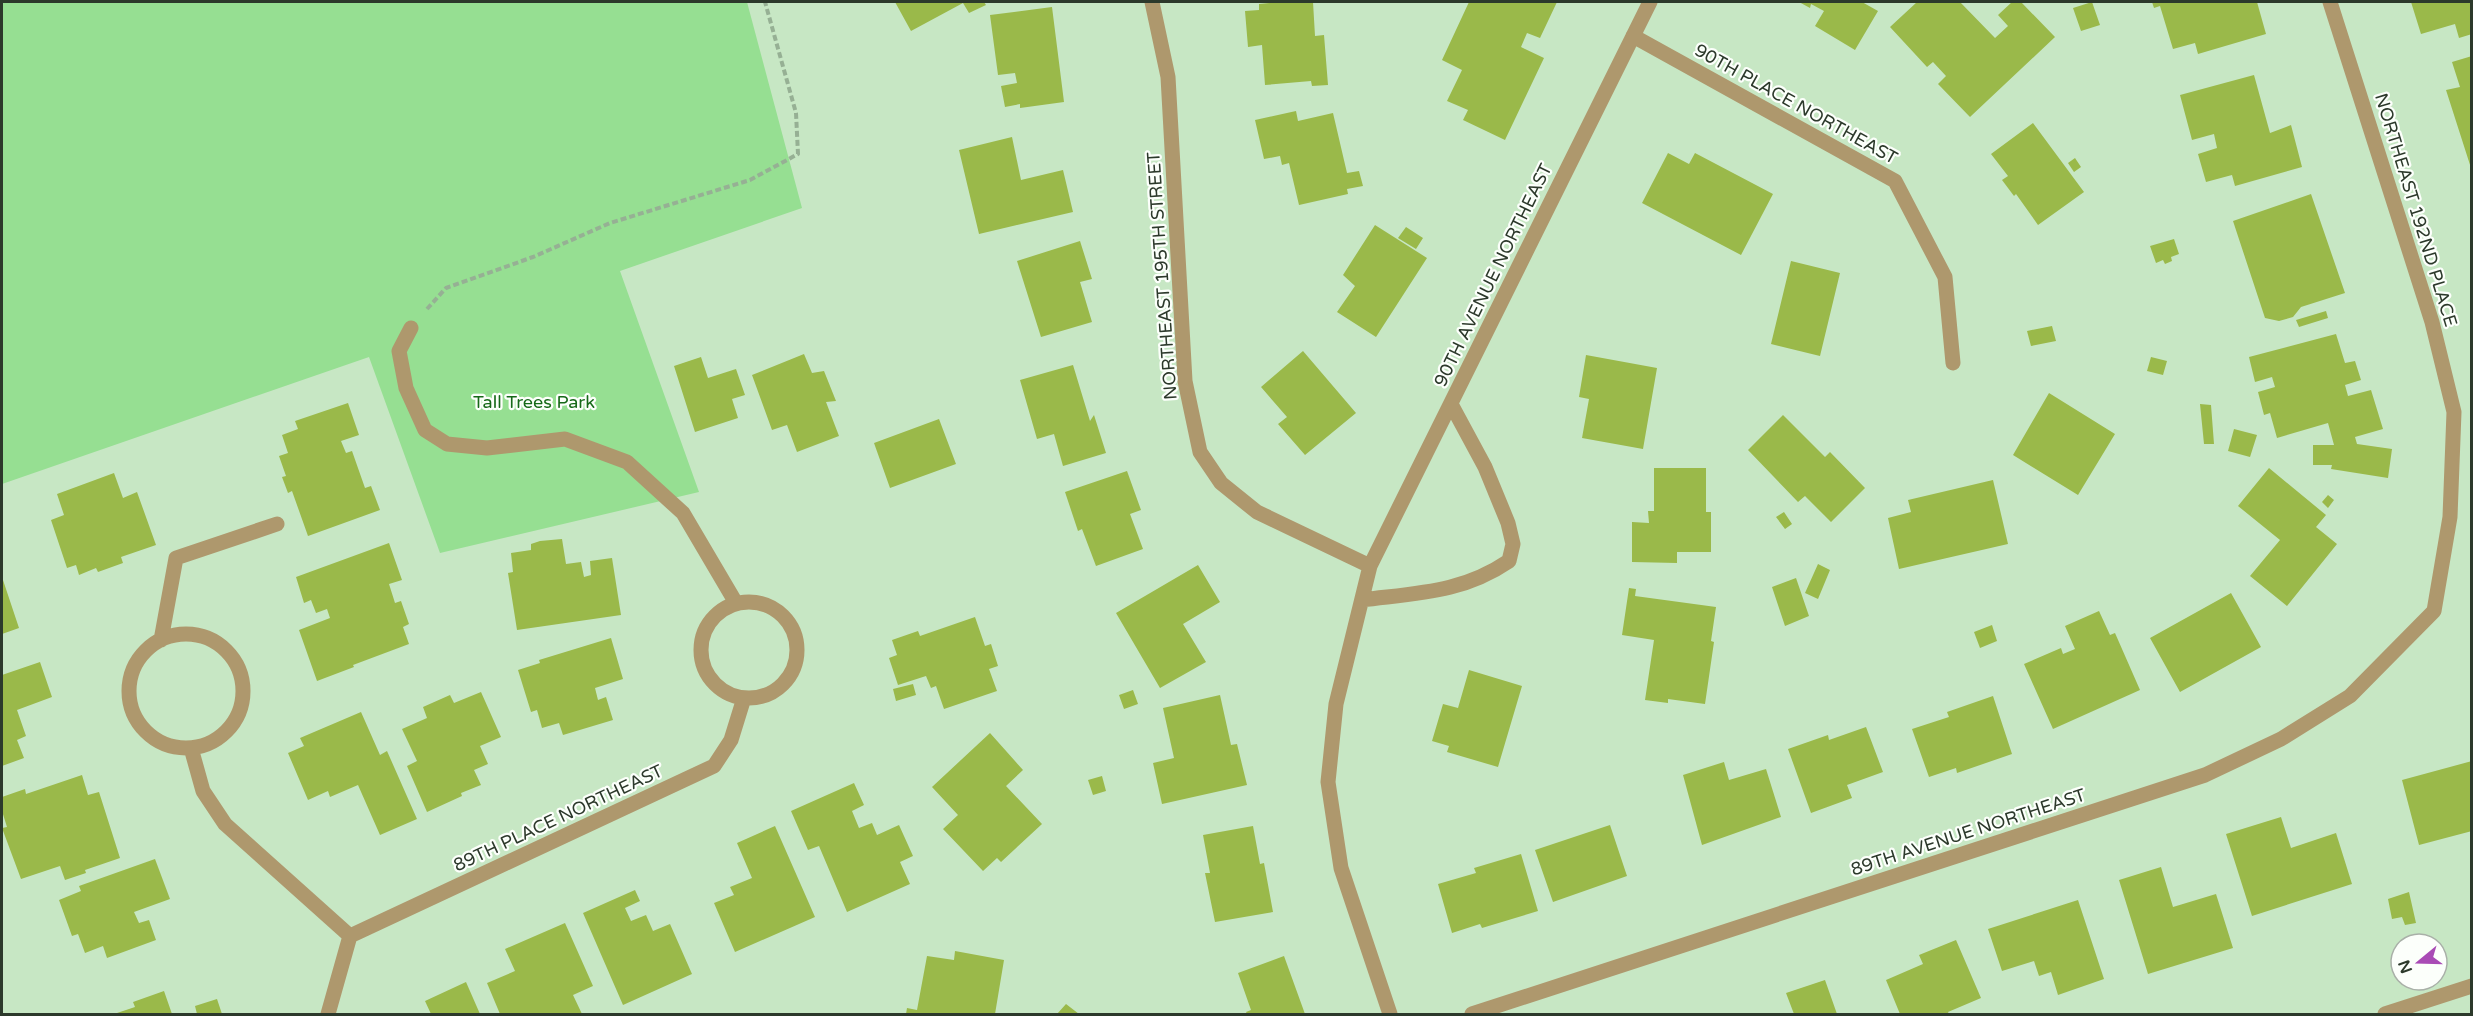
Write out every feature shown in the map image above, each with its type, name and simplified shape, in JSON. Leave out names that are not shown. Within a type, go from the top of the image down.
[{"type":"street","name":"NORTHEAST 195TH STREET","points":[[1152,2],[1167,78],[1185,381],[1200,452],[1221,483],[1257,512],[1370,566]]},
{"type":"street","name":"90TH AVENUE NORTHEAST","points":[[1370,566],[1650,2]]},
{"type":"street","name":"NORTHEAST 192ND PLACE","points":[[2330,2],[2432,322],[2454,412],[2450,517],[2434,611]]},
{"type":"street","name":"90TH PLACE NORTHEAST","points":[[1633,36],[1895,181],[1945,277],[1953,363]]},
{"type":"street","points":[[411,328],[399,351],[406,388],[425,430],[447,444],[487,448],[565,439],[627,462],[683,513],[736,603]]},
{"type":"street","points":[[1362,600],[1451,589],[1489,575],[1509,561],[1513,544],[1508,523],[1485,467],[1451,404]]},
{"type":"street","points":[[161,640],[176,558],[277,524]]},
{"type":"street","points":[[1370,566],[1336,704],[1328,782],[1341,868],[1390,1014]]},
{"type":"street","points":[[754,602],[772,607],[787,620],[796,636],[797,655],[792,674],[780,688],[763,697],[744,698],[726,693],[712,680],[703,664],[701,645],[707,627],[719,612],[736,603],[754,602]]},
{"type":"street","name":"89TH AVENUE NORTHEAST","points":[[1472,1014],[2205,775],[2282,739],[2350,696],[2434,611]]},
{"type":"street","points":[[179,634],[197,635],[214,641],[229,652],[238,668],[243,685],[242,703],[235,720],[224,734],[209,744],[191,748],[172,746],[153,738],[140,724],[131,706],[129,687],[134,668],[145,651],[161,640],[179,634]]},
{"type":"street","name":"89TH PLACE NORTHEAST","points":[[350,936],[714,766],[731,740],[744,698]]},
{"type":"street","points":[[191,748],[202,791],[225,824],[350,936],[328,1014]]},
{"type":"street","points":[[2385,1014],[2472,986]]},
{"type":"path","points":[[411,328],[446,288],[533,257],[610,223],[750,180],[798,154],[796,113],[765,2]]},
{"type":"green space","name":"Tall Trees Park","points":[[2,2],[747,2],[802,208],[620,271],[699,492],[440,553],[369,357],[2,484]]},
{"type":"building","points":[[895,2],[984,2],[986,5],[969,13],[963,3],[911,31]]},
{"type":"building","points":[[1313,2],[1315,36],[1324,35],[1328,85],[1312,86],[1311,81],[1265,85],[1262,45],[1248,47],[1245,11],[1259,10],[1259,4]]},
{"type":"building","points":[[1469,2],[1557,2],[1540,38],[1527,33],[1521,47],[1544,58],[1505,140],[1463,120],[1468,110],[1447,101],[1462,70],[1442,60]]},
{"type":"building","points":[[1799,2],[1862,2],[1878,11],[1855,50],[1815,26],[1824,11],[1811,4],[1810,8]]},
{"type":"building","points":[[1917,2],[1960,2],[1995,38],[2008,26],[1998,15],[2012,2],[2021,2],[2055,37],[1970,117],[1938,84],[1946,76],[1933,62],[1927,67],[1890,27]]},
{"type":"building","points":[[2092,2],[2100,25],[2081,31],[2073,8]]},
{"type":"building","points":[[2152,2],[2257,2],[2266,34],[2198,54],[2195,43],[2173,49],[2160,6],[2154,8]]},
{"type":"building","points":[[2411,2],[2472,2],[2472,34],[2459,38],[2455,24],[2421,34]]},
{"type":"building","points":[[1052,7],[1064,102],[1020,108],[1020,104],[1005,107],[1001,86],[1017,83],[1015,73],[998,75],[990,15]]},
{"type":"building","points":[[2472,56],[2471,168],[2446,90],[2460,87],[2452,62]]},
{"type":"building","points":[[2254,75],[2270,133],[2291,125],[2302,167],[2235,186],[2232,175],[2206,182],[2198,154],[2217,148],[2214,134],[2192,140],[2180,95]]},
{"type":"building","points":[[1296,111],[1298,121],[1333,113],[1347,173],[1359,171],[1363,186],[1347,189],[1348,194],[1299,205],[1289,163],[1282,165],[1280,156],[1264,159],[1255,120]]},
{"type":"building","points":[[2033,123],[2084,192],[2038,225],[2016,194],[2014,196],[2002,180],[2008,176],[1991,154]]},
{"type":"building","points":[[1012,137],[1021,180],[1063,170],[1073,212],[979,234],[959,150]]},
{"type":"building","points":[[1668,153],[1689,164],[1695,153],[1773,194],[1741,255],[1642,203]]},
{"type":"building","points":[[2075,158],[2081,167],[2074,172],[2068,163]]},
{"type":"building","points":[[2311,194],[2345,293],[2301,307],[2293,317],[2279,321],[2265,318],[2233,221]]},
{"type":"building","points":[[1375,225],[1427,258],[1376,337],[1337,312],[1355,286],[1343,275]]},
{"type":"building","points":[[1406,227],[1423,238],[1416,249],[1398,238]]},
{"type":"building","points":[[2174,239],[2179,254],[2171,257],[2172,261],[2165,264],[2163,260],[2156,263],[2150,246]]},
{"type":"building","points":[[1080,241],[1092,279],[1080,282],[1092,322],[1041,337],[1017,261]]},
{"type":"building","points":[[1791,261],[1840,273],[1820,356],[1771,344]]},
{"type":"building","points":[[2326,311],[2328,318],[2299,327],[2296,320]]},
{"type":"building","points":[[2052,326],[2056,341],[2031,346],[2027,331]]},
{"type":"building","points":[[2336,334],[2345,363],[2355,361],[2361,380],[2345,385],[2348,396],[2371,390],[2383,429],[2355,437],[2357,444],[2392,449],[2388,478],[2331,469],[2332,465],[2313,465],[2313,445],[2334,445],[2328,423],[2277,438],[2270,413],[2264,415],[2258,392],[2275,387],[2272,377],[2255,382],[2249,357]]},
{"type":"building","points":[[1303,351],[1356,413],[1305,455],[1278,424],[1287,417],[1261,387]]},
{"type":"building","points":[[804,354],[812,373],[824,371],[836,401],[826,402],[839,436],[797,452],[787,425],[772,430],[752,375]]},
{"type":"building","points":[[1586,355],[1657,368],[1643,449],[1582,438],[1589,399],[1579,397]]},
{"type":"building","points":[[701,357],[708,378],[736,369],[745,395],[732,399],[738,418],[695,432],[674,366]]},
{"type":"building","points":[[2151,357],[2167,361],[2163,375],[2147,371]]},
{"type":"building","points":[[1073,365],[1090,421],[1094,415],[1106,453],[1063,466],[1054,434],[1037,439],[1020,380]]},
{"type":"building","points":[[2049,393],[2115,434],[2078,495],[2013,455]]},
{"type":"building","points":[[348,403],[359,435],[341,441],[346,453],[352,451],[365,488],[371,486],[380,510],[308,536],[292,491],[288,493],[282,477],[286,476],[279,456],[288,453],[282,435],[298,429],[295,421]]},
{"type":"building","points":[[2200,404],[2211,405],[2214,444],[2204,444]]},
{"type":"building","points":[[1783,415],[1825,457],[1830,452],[1865,488],[1831,522],[1805,496],[1798,502],[1748,450]]},
{"type":"building","points":[[939,419],[956,464],[890,488],[874,443]]},
{"type":"building","points":[[2234,429],[2257,435],[2250,457],[2228,451]]},
{"type":"building","points":[[1654,468],[1706,468],[1706,512],[1711,512],[1711,552],[1677,552],[1677,563],[1632,562],[1632,522],[1649,523],[1648,511],[1654,511]]},
{"type":"building","points":[[2269,468],[2326,515],[2316,527],[2337,544],[2287,606],[2250,576],[2280,540],[2238,506]]},
{"type":"building","points":[[1127,471],[1141,510],[1130,514],[1143,549],[1096,566],[1082,529],[1078,531],[1065,492]]},
{"type":"building","points":[[114,473],[123,498],[137,492],[156,545],[121,557],[123,563],[98,572],[96,568],[79,575],[76,565],[67,568],[51,520],[64,515],[57,494]]},
{"type":"building","points":[[1993,480],[2008,544],[1899,569],[1888,518],[1911,512],[1908,500]]},
{"type":"building","points":[[2328,495],[2334,500],[2328,508],[2322,502]]},
{"type":"building","points":[[1784,512],[1792,524],[1785,529],[1776,517]]},
{"type":"building","points":[[562,539],[566,564],[581,562],[584,577],[591,575],[590,561],[612,558],[621,615],[517,630],[508,573],[513,572],[511,553],[531,550],[531,544],[540,541]]},
{"type":"building","points":[[389,543],[402,580],[389,584],[395,603],[401,601],[409,624],[403,627],[409,644],[317,681],[299,630],[330,618],[327,609],[316,613],[311,600],[304,603],[296,577]]},
{"type":"building","points":[[1818,564],[1830,570],[1818,599],[1805,593]]},
{"type":"building","points":[[1198,565],[1220,602],[1183,624],[1206,662],[1160,688],[1116,613]]},
{"type":"building","points":[[2,577],[19,628],[2,634]]},
{"type":"building","points":[[1796,578],[1809,616],[1785,626],[1772,587]]},
{"type":"building","points":[[1629,588],[1636,589],[1635,596],[1716,607],[1711,641],[1714,642],[1705,704],[1668,699],[1668,703],[1645,700],[1654,640],[1622,635]]},
{"type":"building","points":[[2231,593],[2261,647],[2180,692],[2150,638]]},
{"type":"building","points":[[2099,611],[2110,635],[2115,633],[2140,690],[2053,729],[2024,664],[2061,648],[2063,654],[2075,649],[2065,626]]},
{"type":"building","points":[[975,617],[985,646],[991,644],[998,666],[989,669],[997,691],[944,709],[936,686],[931,688],[926,676],[898,685],[889,658],[897,655],[892,640],[918,631],[920,636]]},
{"type":"building","points":[[1992,625],[1997,641],[1980,648],[1974,632]]},
{"type":"building","points":[[611,638],[623,679],[595,688],[598,700],[606,697],[613,720],[563,735],[559,723],[542,728],[537,710],[531,712],[518,670],[540,663],[539,660]]},
{"type":"building","points":[[40,662],[52,697],[17,710],[26,736],[17,740],[24,758],[2,766],[2,675]]},
{"type":"building","points":[[1469,670],[1522,686],[1498,767],[1447,752],[1449,746],[1432,741],[1443,704],[1458,708]]},
{"type":"building","points":[[913,684],[916,695],[896,701],[893,689]]},
{"type":"building","points":[[1133,690],[1138,704],[1124,709],[1119,695]]},
{"type":"building","points":[[481,692],[501,737],[480,746],[488,764],[474,770],[481,785],[427,812],[407,766],[417,761],[402,729],[427,718],[423,707],[450,695],[454,703]]},
{"type":"building","points":[[1220,695],[1231,745],[1237,744],[1247,785],[1162,804],[1153,763],[1174,758],[1163,708]]},
{"type":"building","points":[[1993,696],[2012,754],[1957,773],[1956,768],[1929,777],[1912,729],[1949,717],[1947,712]]},
{"type":"building","points":[[361,712],[380,755],[387,751],[417,819],[380,835],[358,785],[330,797],[328,791],[308,800],[288,753],[304,746],[300,738]]},
{"type":"building","points":[[1866,727],[1883,772],[1847,785],[1852,798],[1811,813],[1788,749],[1828,735],[1829,740]]},
{"type":"building","points":[[990,733],[1023,770],[1006,786],[1042,824],[1001,862],[997,858],[983,871],[943,829],[958,815],[932,787]]},
{"type":"building","points":[[2472,761],[2472,831],[2419,845],[2402,780]]},
{"type":"building","points":[[1724,762],[1729,780],[1766,769],[1781,817],[1702,845],[1683,775]]},
{"type":"building","points":[[82,775],[88,795],[99,792],[120,858],[85,870],[86,873],[65,880],[60,866],[21,879],[2,828],[7,827],[2,811],[2,797],[25,789],[26,794]]},
{"type":"building","points":[[1102,776],[1106,791],[1093,795],[1088,780]]},
{"type":"building","points":[[854,783],[864,805],[852,811],[859,828],[872,823],[877,835],[899,825],[913,856],[900,862],[910,884],[847,912],[819,846],[808,850],[791,811]]},
{"type":"building","points":[[2281,817],[2291,848],[2336,833],[2352,884],[2252,916],[2226,834]]},
{"type":"building","points":[[1610,825],[1627,876],[1553,902],[1535,850]]},
{"type":"building","points":[[775,826],[815,917],[735,952],[714,903],[734,895],[730,887],[752,878],[737,843]]},
{"type":"building","points":[[1253,826],[1260,864],[1264,863],[1273,912],[1215,922],[1205,873],[1210,873],[1203,835]]},
{"type":"building","points":[[1521,854],[1538,911],[1482,928],[1480,924],[1452,933],[1438,884],[1476,873],[1474,868]]},
{"type":"building","points":[[155,859],[170,899],[134,912],[139,923],[149,920],[156,940],[107,958],[103,946],[85,953],[78,934],[72,936],[59,900],[81,891],[79,886]]},
{"type":"building","points":[[2161,867],[2173,907],[2216,894],[2233,948],[2148,974],[2119,880]]},
{"type":"building","points":[[635,890],[640,901],[625,908],[631,921],[646,915],[653,931],[670,924],[692,974],[623,1005],[583,913]]},
{"type":"building","points":[[2409,892],[2416,923],[2405,925],[2402,917],[2392,919],[2388,899]]},
{"type":"building","points":[[2078,900],[2104,979],[2058,995],[2051,972],[2039,976],[2034,961],[2002,971],[1988,929]]},
{"type":"building","points":[[565,923],[593,986],[573,995],[582,1014],[500,1014],[487,983],[515,971],[505,949]]},
{"type":"building","points":[[1956,940],[1981,998],[1948,1012],[1949,1014],[1900,1014],[1886,980],[1923,964],[1919,955]]},
{"type":"building","points":[[955,951],[1004,960],[995,1014],[906,1014],[907,1008],[917,1010],[927,956],[954,960]]},
{"type":"building","points":[[1284,956],[1305,1014],[1247,1014],[1246,1012],[1251,1010],[1238,973]]},
{"type":"building","points":[[1825,980],[1837,1014],[1794,1014],[1786,993]]},
{"type":"building","points":[[466,982],[480,1014],[431,1014],[425,1001]]},
{"type":"building","points":[[164,991],[172,1014],[114,1014],[135,1007],[133,1002]]},
{"type":"building","points":[[217,999],[222,1014],[197,1014],[195,1006]]},
{"type":"building","points":[[1066,1004],[1079,1014],[1057,1014]]}]
